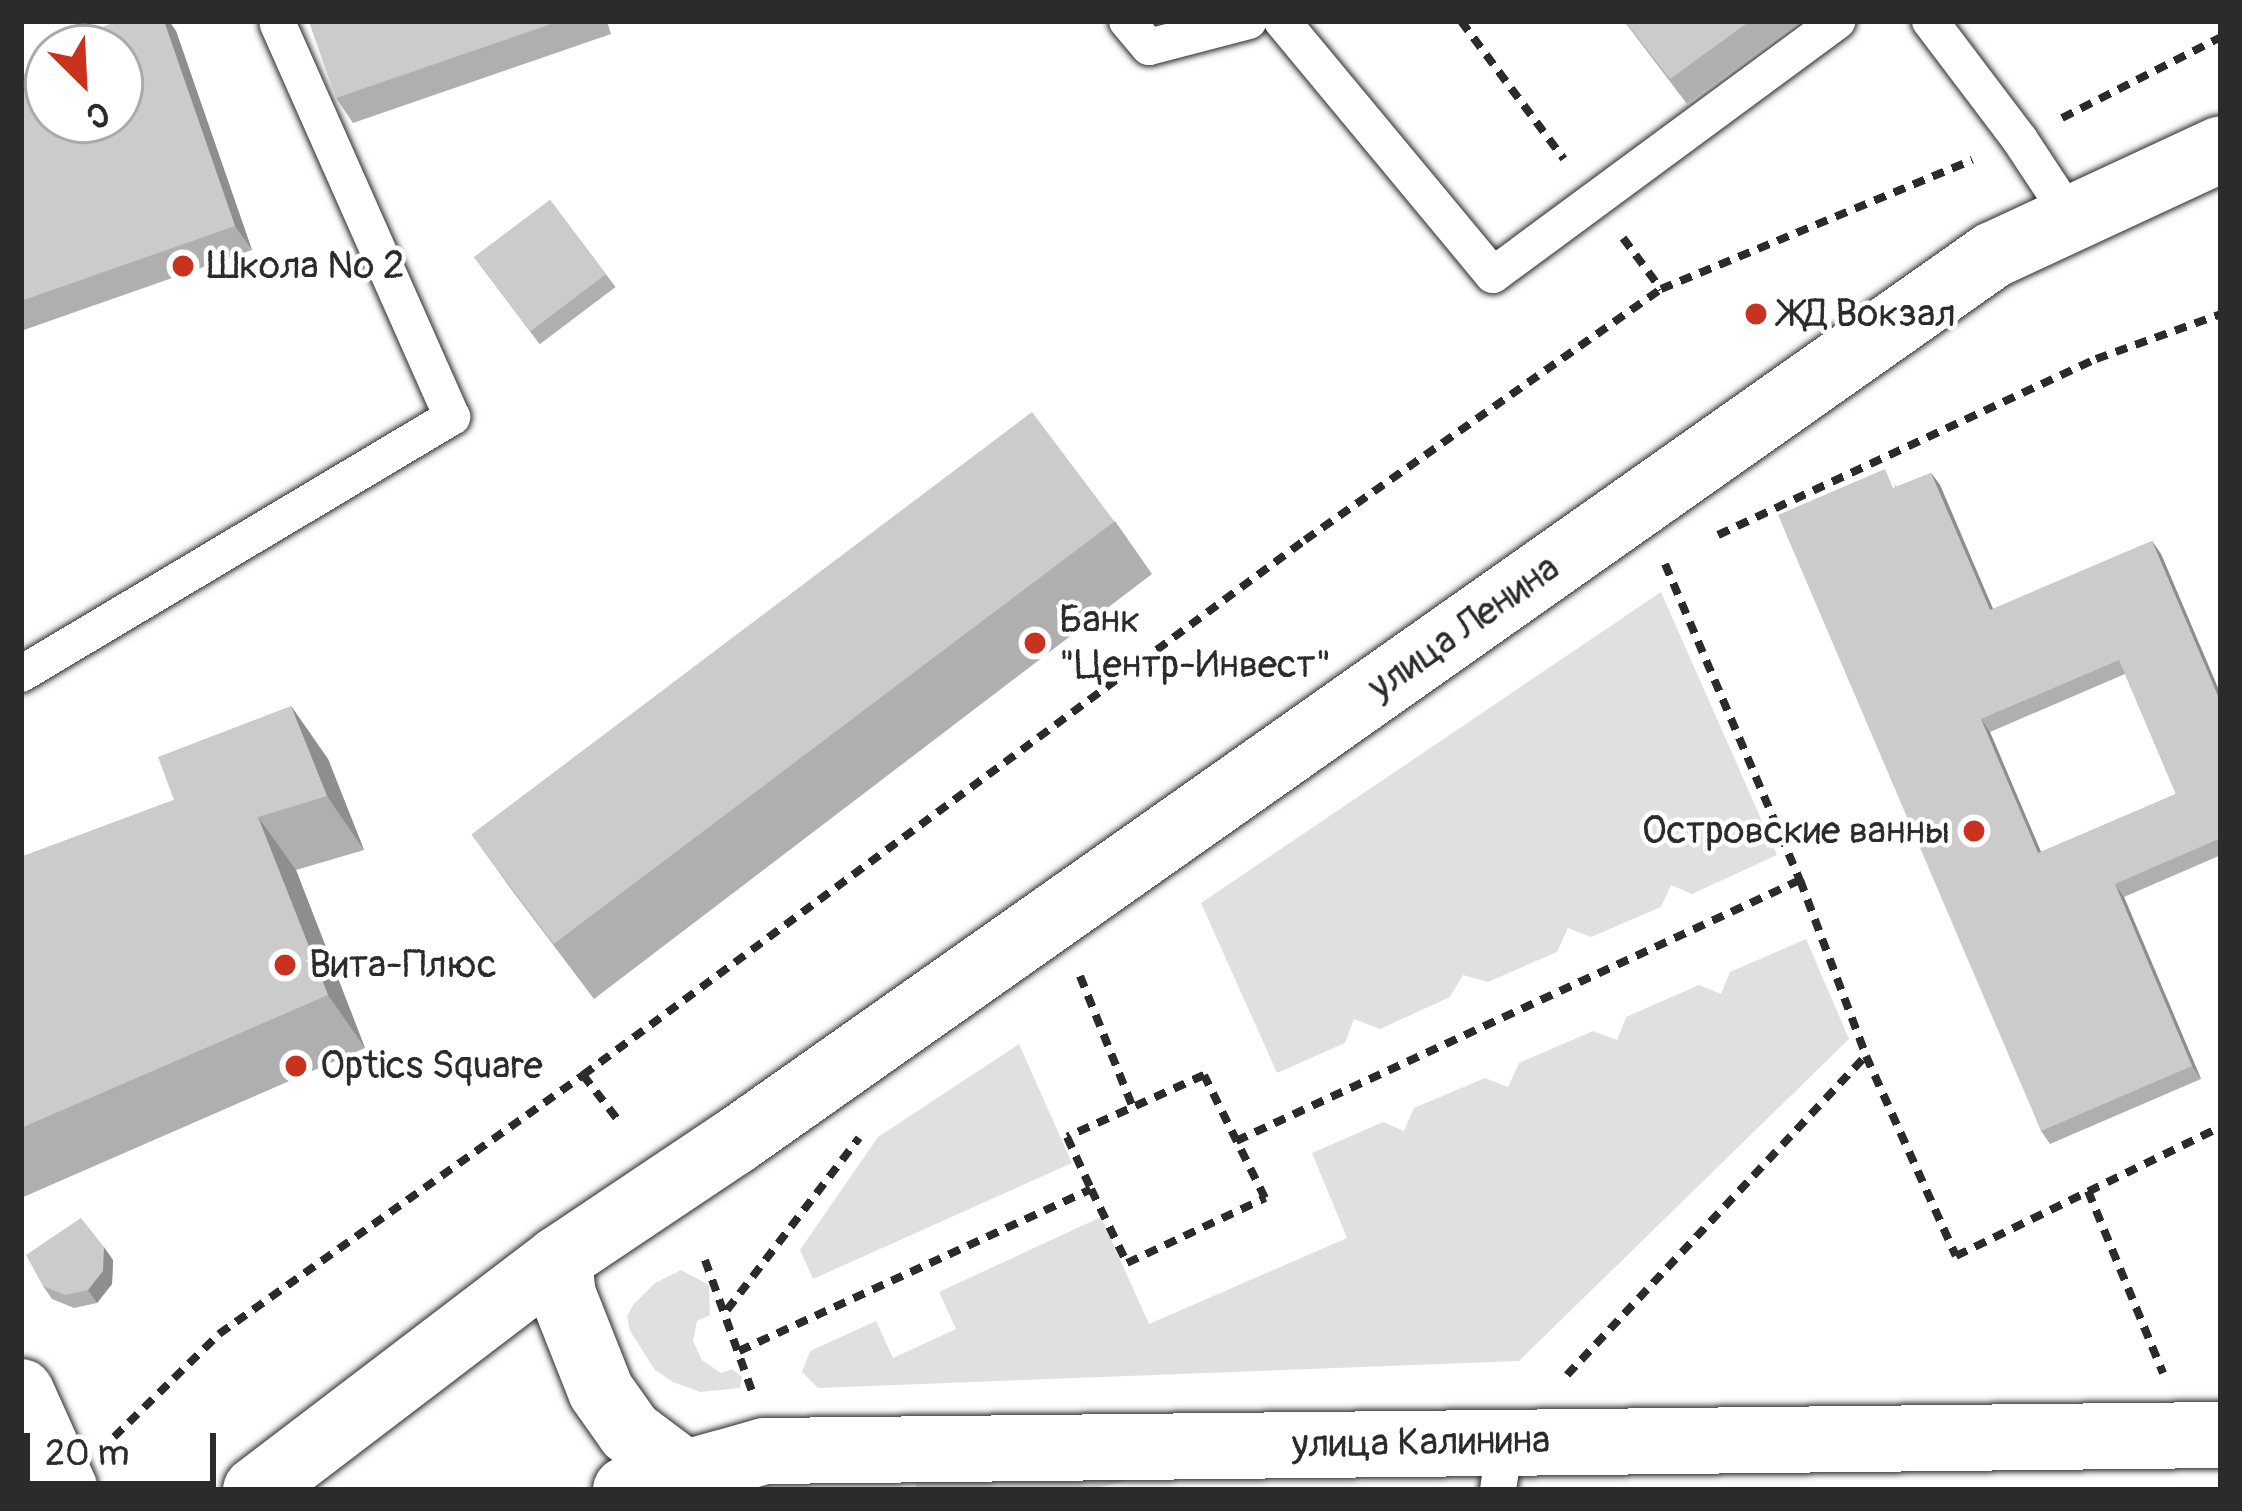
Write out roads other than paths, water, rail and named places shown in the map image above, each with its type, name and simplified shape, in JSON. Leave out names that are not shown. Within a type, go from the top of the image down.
[{"type":"main road","name":"улица Ленина","points":[[256,1490],[559,1259],[670,1186],[1993,255],[2221,149]]},
{"type":"main road","points":[[559,1259],[563,1294],[601,1390],[630,1432],[654,1481]]},
{"type":"main road","points":[[21,1392],[65,1490]]},
{"type":"main road","name":"улица Калинина","points":[[654,1481],[765,1451],[1501,1466],[2204,1435]]},
{"type":"lane","points":[[1127,21],[1149,47],[1249,21]]},
{"type":"lane","points":[[1282,21],[1492,275],[1837,21]]},
{"type":"lane","points":[[1930,21],[2020,140],[2072,219]]},
{"type":"lane","points":[[21,674],[452,417],[278,23]]},
{"type":"place","name":"Школа № 2","points":[[183,266]]},
{"type":"place","name":"ЖД Вокзал","points":[[1756,314]]},
{"type":"place","name":"Банк \"Центр-Инвест\"","points":[[1035,643]]},
{"type":"place","name":"Островские ванны","points":[[1974,831]]},
{"type":"place","name":"Вита-Плюс","points":[[285,965]]},
{"type":"place","name":"Optics Square","points":[[296,1066]]}]
